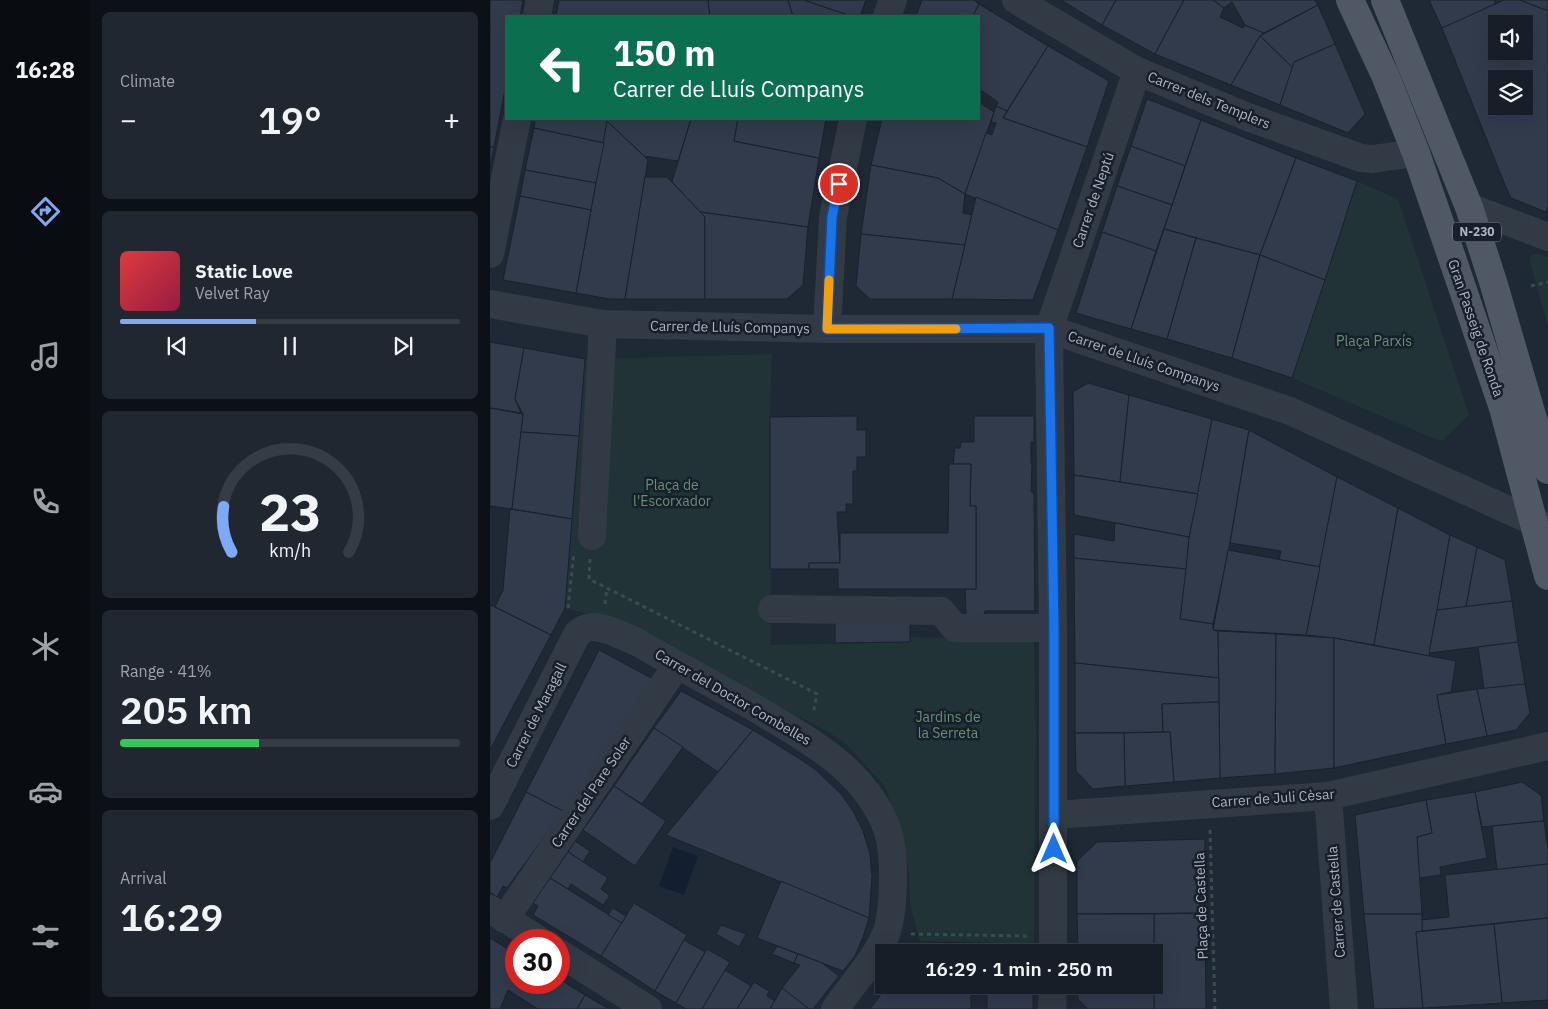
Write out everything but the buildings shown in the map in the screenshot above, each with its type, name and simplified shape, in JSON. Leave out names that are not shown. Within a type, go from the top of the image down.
[{"type":"main road","name":"Gran Passeig de Ronda","points":[[1350,0],[1385,74],[1416,153],[1541,525],[1548,576]]},
{"type":"main road","name":"Gran Passeig de Ronda","points":[[1385,0],[1469,207],[1497,295],[1548,470]]},
{"type":"street","points":[[537,15],[540,0]]},
{"type":"street","points":[[887,15],[893,0]]},
{"type":"street","name":"Carrer dels Templers","points":[[1016,0],[1137,71],[1245,116],[1361,158],[1372,159],[1416,153]]},
{"type":"street","name":"Carrer de Neptú","points":[[1053,944],[1054,628],[1049,328],[1137,71]]},
{"type":"street","points":[[490,254],[517,120]]},
{"type":"street","points":[[827,329],[832,217],[853,120]]},
{"type":"street","points":[[1469,207],[1548,237]]},
{"type":"street","name":"Carrer de Lluís Companys","points":[[490,304],[604,324],[827,329],[1049,328],[1290,411],[1541,525]]},
{"type":"street","points":[[583,543],[604,324]]},
{"type":"street","points":[[772,609],[940,611],[955,628],[1054,628]]},
{"type":"street","name":"Carrer del Doctor Combelles","points":[[568,651],[577,634],[585,628],[592,627],[616,633],[637,642],[807,738],[854,777],[868,795],[884,820],[888,833],[893,857],[892,907],[886,934],[875,954],[834,1009]]},
{"type":"street","name":"Carrer de Maragall","points":[[490,806],[568,651]]},
{"type":"street","name":"Carrer del Pare Soler","points":[[498,914],[677,665]]},
{"type":"street","name":"Carrer de Juli Cèsar","points":[[1054,815],[1328,796],[1548,746]]},
{"type":"street","name":"Carrer de Castella","points":[[1328,796],[1344,1009]]},
{"type":"street","points":[[498,914],[522,929]]},
{"type":"street","points":[[570,959],[648,1009]]},
{"type":"street","points":[[1052,994],[1052,1009]]},
{"type":"path","points":[[1531,286],[1548,282]]},
{"type":"path","points":[[568,611],[583,543]]},
{"type":"path","points":[[583,543],[589,579],[817,694]]},
{"type":"path","name":"Plaça de Castella","points":[[1210,803],[1215,1009]]},
{"type":"path","points":[[886,934],[1053,944]]},
{"type":"green space","name":"Plaça Parxís","points":[[1357,181],[1398,199],[1469,415],[1442,441],[1292,378]]},
{"type":"green space","points":[[1533,254],[1548,257],[1548,327],[1529,258]]},
{"type":"green space","points":[[772,354],[770,417],[771,645],[910,642],[911,637],[1034,640],[1036,732],[1034,944],[920,942],[910,904],[909,875],[901,829],[886,788],[848,746],[830,733],[743,687],[600,617],[565,608],[585,359]]},
{"type":"water","points":[[673,847],[698,856],[684,895],[659,886]]},
{"type":"slow traffic","points":[[829,280],[827,329],[956,329]]},
{"type":"route","points":[[839,184],[832,217],[827,329],[1049,328],[1054,628],[1054,849]]},
{"type":"park label","name":"Plaça de l'Escorxador","points":[[672,494]]},
{"type":"park label","name":"Jardins de la Serreta","points":[[948,726]]}]
